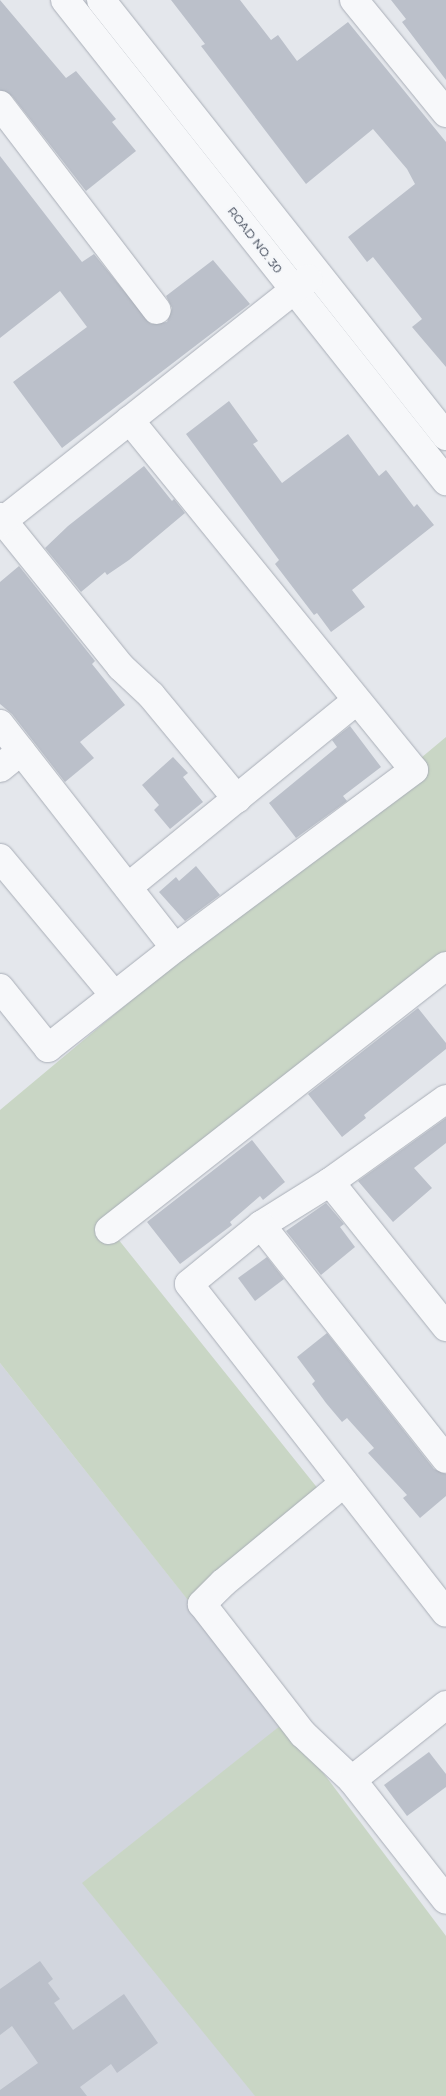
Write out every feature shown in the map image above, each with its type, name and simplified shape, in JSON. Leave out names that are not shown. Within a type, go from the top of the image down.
[{"type":"street","name":"ROAD NO. 30","points":[[64,0],[446,481]]},
{"type":"street","points":[[101,0],[446,436]]},
{"type":"street","points":[[354,0],[446,113]]},
{"type":"street","points":[[0,105],[157,310]]},
{"type":"street","points":[[237,799],[151,695],[121,666],[1,520],[316,273]]},
{"type":"street","points":[[0,988],[48,1048],[114,995],[414,770],[356,701],[130,420]]},
{"type":"street","points":[[128,887],[356,701]]},
{"type":"street","points":[[0,724],[176,948]]},
{"type":"street","points":[[0,768],[21,751]]},
{"type":"street","points":[[0,858],[114,995]]},
{"type":"street","points":[[109,1230],[446,966]]},
{"type":"street","points":[[446,1099],[330,1182],[261,1225],[189,1284],[446,1614]]},
{"type":"street","points":[[330,1182],[446,1326]]},
{"type":"street","points":[[261,1225],[446,1459]]},
{"type":"street","points":[[344,1483],[223,1583],[202,1604],[303,1734],[352,1780],[446,1900]]},
{"type":"street","points":[[352,1780],[446,1705]]},
{"type":"shaded area","points":[[0,1363],[285,1722],[255,2096],[0,2096]]},
{"type":"green space","points":[[446,737],[446,966],[118,1239],[319,1490],[191,1604],[0,1363],[0,1110]]},
{"type":"green space","points":[[285,1722],[446,1936],[446,2096],[255,2096],[82,1883]]},
{"type":"building","points":[[0,0],[66,78],[76,71],[116,119],[112,122],[136,151],[86,191],[12,96],[0,90]]},
{"type":"building","points":[[171,0],[240,0],[271,40],[278,35],[297,61],[348,22],[446,142],[446,367],[412,327],[422,319],[373,257],[367,262],[348,237],[415,184],[407,169],[373,129],[306,184],[201,46],[205,44]]},
{"type":"building","points":[[391,0],[446,0],[446,80],[402,22],[406,19]]},
{"type":"building","points":[[0,156],[82,262],[94,254],[151,324],[167,322],[172,308],[166,296],[213,260],[250,304],[62,448],[13,382],[87,327],[60,291],[0,338]]},
{"type":"building","points":[[229,401],[258,441],[253,444],[282,483],[348,434],[379,476],[386,470],[414,507],[417,504],[434,525],[352,590],[365,607],[331,632],[317,613],[314,615],[275,564],[279,560],[186,434]]},
{"type":"building","points":[[144,466],[172,501],[174,499],[185,513],[129,560],[107,575],[105,572],[81,592],[45,548],[68,526]]},
{"type":"building","points":[[19,566],[95,661],[92,664],[125,705],[80,742],[94,758],[65,782],[12,714],[0,704],[0,582]]},
{"type":"building","points":[[350,726],[381,767],[343,796],[347,801],[296,838],[269,803],[337,747],[332,740]]},
{"type":"building","points":[[173,757],[188,773],[183,777],[203,802],[170,829],[154,810],[159,805],[142,785]]},
{"type":"building","points":[[196,866],[220,895],[185,921],[159,892],[176,877],[179,881]]},
{"type":"building","points":[[418,1008],[446,1043],[446,1049],[364,1115],[366,1118],[342,1137],[308,1094]]},
{"type":"building","points":[[446,1118],[446,1143],[414,1168],[432,1188],[393,1222],[358,1181]]},
{"type":"building","points":[[252,1140],[285,1182],[263,1200],[260,1196],[230,1222],[232,1225],[180,1264],[147,1222]]},
{"type":"building","points":[[326,1203],[344,1224],[340,1227],[355,1247],[321,1275],[286,1231]]},
{"type":"building","points":[[267,1257],[284,1279],[255,1301],[238,1278]]},
{"type":"building","points":[[327,1333],[434,1469],[446,1474],[446,1496],[420,1518],[403,1498],[407,1495],[368,1453],[374,1448],[347,1418],[342,1422],[312,1384],[315,1381],[297,1357]]},
{"type":"building","points":[[429,1752],[446,1774],[446,1787],[407,1816],[384,1785]]},
{"type":"building","points":[[40,1961],[53,1979],[48,1983],[60,1999],[54,2003],[73,2030],[124,1994],[158,2043],[117,2073],[111,2064],[80,2087],[87,2096],[0,2096],[0,2090],[38,2063],[12,2026],[0,2035],[0,1989]]}]
